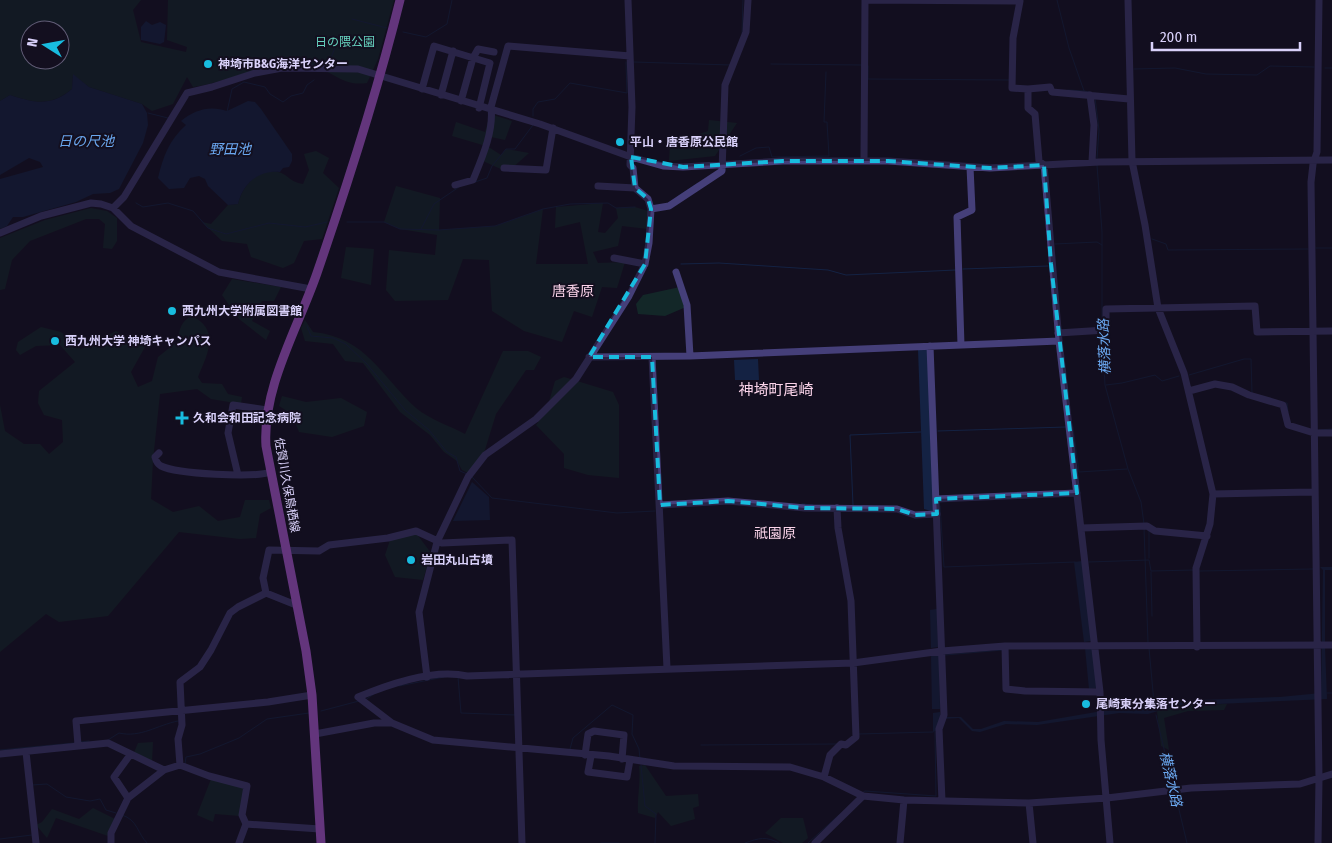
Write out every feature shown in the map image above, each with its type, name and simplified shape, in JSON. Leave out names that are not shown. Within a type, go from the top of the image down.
[{"type":"main road","name":"佐賀川久保鳥栖線","points":[[321,843],[312,695],[265,437],[267,410],[357,158],[381,76],[400,0]]},
{"type":"street","points":[[628,0],[632,107],[630,165],[633,168],[635,188]]},
{"type":"street","points":[[651,209],[669,206],[722,171],[725,85],[746,32],[748,0]]},
{"type":"street","points":[[864,160],[865,0],[1020,1],[1013,38],[1012,88],[1051,90],[1129,99]]},
{"type":"street","points":[[1128,0],[1132,161],[1145,225],[1158,308],[1189,391],[1213,494],[1207,536],[1196,570],[1197,647]]},
{"type":"street","points":[[1318,843],[1319,779],[1311,182],[1318,147],[1319,0]]},
{"type":"street","points":[[422,89],[434,46],[490,63],[480,108]]},
{"type":"street","points":[[455,186],[473,180],[482,159],[508,46],[630,56]]},
{"type":"street","points":[[460,102],[473,58],[478,48],[494,52]]},
{"type":"street","points":[[441,95],[453,51]]},
{"type":"street","points":[[113,208],[124,197],[172,119],[180,101],[187,93],[254,73],[282,68],[358,69],[460,102],[553,128],[600,148],[663,166],[683,167],[783,161],[864,160],[970,168],[1132,161],[1332,160]]},
{"type":"street","points":[[1028,88],[1028,108],[1035,114],[1039,161],[1044,165],[1058,333],[1100,692],[1110,843]]},
{"type":"street","points":[[1094,96],[1095,162]]},
{"type":"street","points":[[504,168],[546,170],[553,128]]},
{"type":"street","points":[[961,345],[957,217],[972,210],[970,168]]},
{"type":"street","points":[[427,677],[419,612],[437,542],[470,475],[485,455],[536,419],[576,380],[629,296],[646,264],[651,209],[648,199],[635,188],[598,186]]},
{"type":"street","points":[[0,233],[41,216],[91,204],[113,208],[131,226],[220,272],[311,290]]},
{"type":"street","points":[[614,258],[646,264]]},
{"type":"street","points":[[676,272],[688,305],[690,356]]},
{"type":"street","points":[[1058,333],[1106,330],[1106,309],[1255,306],[1257,332],[1332,331]]},
{"type":"street","points":[[589,357],[690,356],[1059,341]]},
{"type":"street","points":[[930,346],[944,718],[939,729],[942,801]]},
{"type":"street","points":[[652,357],[667,668]]},
{"type":"street","points":[[1189,391],[1215,384],[1232,387],[1248,395],[1283,405],[1288,425],[1314,432],[1332,432]]},
{"type":"street","points":[[238,475],[228,432],[233,405],[267,410]]},
{"type":"street","points":[[159,453],[155,457],[156,462],[162,467],[201,473],[238,475],[271,472]]},
{"type":"street","points":[[1213,494],[1314,492]]},
{"type":"street","points":[[660,505],[728,501],[837,508],[897,509],[915,515],[937,506],[1077,493]]},
{"type":"street","points":[[824,776],[830,755],[841,744],[846,745],[856,737],[851,600],[838,528],[837,508]]},
{"type":"street","points":[[1081,528],[1147,526],[1154,532],[1207,536]]},
{"type":"street","points":[[266,593],[264,570],[269,550],[285,548],[319,551],[329,545],[388,538],[416,531],[437,542],[512,540],[522,842]]},
{"type":"street","points":[[180,763],[178,739],[182,710],[180,682],[200,667],[212,650],[230,613],[266,593],[296,605]]},
{"type":"street","points":[[1330,645],[1153,647],[1095,644],[853,662],[467,676],[452,672],[386,685],[358,697],[392,723],[434,740],[519,745],[588,756],[674,766],[790,767],[824,776],[860,795],[904,800],[1029,804],[1107,798],[1178,789],[1300,784],[1332,774]]},
{"type":"street","points":[[1005,650],[1006,689],[1100,692]]},
{"type":"street","points":[[78,742],[76,720],[268,702],[312,695]]},
{"type":"street","points":[[315,734],[374,723],[392,723]]},
{"type":"street","points":[[594,731],[624,735],[627,778],[588,772],[588,756],[588,734],[594,731]]},
{"type":"street","points":[[0,754],[26,752],[78,742],[108,743],[164,770]]},
{"type":"street","points":[[26,752],[36,843]]},
{"type":"street","points":[[128,798],[114,777],[130,755]]},
{"type":"street","points":[[112,843],[110,834],[128,798],[164,770],[180,763],[209,776],[247,786],[242,815],[246,824],[239,843]]},
{"type":"street","points":[[815,843],[860,795]]},
{"type":"street","points":[[900,843],[904,800]]},
{"type":"street","points":[[1029,804],[1033,843]]},
{"type":"street","points":[[246,824],[320,829]]},
{"type":"highlighted area","points":[[631,157],[683,167],[783,161],[888,161],[990,168],[1044,165],[1051,264],[1077,493],[936,499],[937,514],[915,515],[897,509],[805,508],[728,501],[660,505],[652,357],[589,357],[645,264],[651,209],[648,199],[635,188]]},
{"type":"green space","name":"日の隈公園","points":[[0,0],[141,0],[133,10],[141,42],[186,52],[187,47],[167,40],[168,0],[394,0],[378,59],[367,83],[358,84],[350,82],[325,70],[295,65],[265,69],[193,87],[187,77],[173,104],[152,111],[142,104],[89,87],[73,75],[72,89],[56,99],[42,102],[10,95],[0,101]]},
{"type":"green space","points":[[490,114],[512,121],[505,140],[491,137],[487,146],[501,155],[506,149],[529,153],[511,169],[503,170],[483,161],[486,146],[452,136],[456,122],[485,132]]},
{"type":"green space","points":[[709,120],[737,123],[715,156],[669,161],[670,144],[708,131]]},
{"type":"green space","points":[[316,151],[329,158],[323,173],[339,188],[322,239],[304,241],[294,263],[283,268],[251,257],[247,244],[222,241],[202,222],[211,224],[228,205],[238,204],[247,185],[264,172],[278,172],[295,182],[303,184],[309,170],[304,154]]},
{"type":"green space","points":[[396,186],[440,198],[439,230],[495,226],[543,209],[536,264],[588,264],[580,222],[555,228],[556,207],[603,203],[598,232],[605,233],[618,218],[616,208],[635,207],[648,211],[648,229],[622,226],[618,246],[593,252],[598,263],[625,262],[617,288],[602,287],[592,317],[574,311],[562,342],[524,331],[492,311],[489,260],[463,259],[448,300],[395,301],[386,290],[389,250],[435,255],[437,235],[400,229],[384,222]]},
{"type":"green space","points":[[91,208],[107,211],[117,218],[117,241],[112,249],[103,248],[105,224],[99,219],[86,219],[30,241],[12,260],[5,289],[0,290],[0,238],[45,220]]},
{"type":"green space","points":[[346,247],[374,249],[371,285],[341,278]]},
{"type":"green space","points":[[232,279],[281,287],[274,301],[262,301],[252,321],[270,331],[266,340],[239,319],[222,295]]},
{"type":"green space","points":[[680,287],[686,307],[665,316],[638,314],[636,304],[643,295]]},
{"type":"green space","points":[[192,316],[201,322],[209,336],[208,352],[198,377],[202,383],[222,384],[228,394],[242,397],[241,404],[211,399],[197,389],[160,394],[151,499],[173,512],[199,506],[218,521],[240,517],[245,500],[269,500],[271,508],[260,514],[256,538],[240,539],[179,532],[108,616],[59,622],[46,614],[0,652],[0,405],[5,431],[24,444],[40,444],[49,454],[63,442],[62,420],[44,415],[38,403],[39,391],[75,362],[60,345],[36,346],[20,355],[16,350],[18,342],[41,327],[61,332],[81,349],[116,331],[145,347],[131,372],[138,387],[152,381],[158,357],[178,341],[181,326],[185,320]]},
{"type":"green space","points":[[305,320],[313,332],[331,335],[347,341],[360,350],[421,412],[465,434],[503,351],[528,351],[541,357],[534,370],[526,370],[496,414],[484,453],[468,473],[462,470],[457,461],[444,452],[430,435],[400,412],[363,363],[345,361],[333,344],[305,341],[301,328]]},
{"type":"green space","points":[[564,377],[613,392],[619,405],[619,478],[588,475],[564,468],[564,454],[536,425],[546,412],[555,381]]},
{"type":"green space","points":[[282,396],[306,402],[341,398],[367,412],[364,426],[332,437],[299,432],[292,414],[279,406]]},
{"type":"green space","points":[[416,533],[431,553],[423,580],[395,577],[385,555],[390,540]]},
{"type":"green space","points":[[1227,704],[1224,710],[1188,711],[1164,718],[1169,750],[1161,746],[1157,711],[1174,706]]},
{"type":"green space","points":[[153,742],[152,762],[133,755],[138,743]]},
{"type":"green space","points":[[645,765],[666,796],[698,794],[699,806],[693,808],[695,819],[671,826],[658,812],[655,818],[638,813],[639,766]]},
{"type":"green space","points":[[211,779],[245,787],[240,816],[215,814],[213,822],[197,815]]},
{"type":"green space","points":[[93,808],[115,819],[108,836],[56,818],[47,838],[36,825],[42,822],[52,809],[79,819]]},
{"type":"green space","points":[[781,818],[803,818],[808,838],[802,843],[783,843],[765,833]]},
{"type":"water","points":[[146,21],[152,25],[160,22],[166,25],[164,42],[160,44],[141,40],[141,27]]},
{"type":"water","name":"日の尺池","points":[[73,74],[89,87],[142,104],[147,113],[148,125],[143,143],[119,189],[110,193],[93,194],[76,202],[23,217],[13,217],[7,226],[0,229],[0,179],[43,167],[40,162],[29,158],[0,175],[0,101],[10,95],[42,102],[57,99],[72,89]]},
{"type":"water","name":"野田池","points":[[248,101],[255,102],[261,109],[292,154],[292,161],[289,167],[283,168],[280,172],[265,173],[253,179],[244,190],[238,204],[228,205],[208,186],[205,179],[199,176],[190,178],[184,188],[169,189],[158,178],[168,149],[175,137],[186,125],[181,121],[197,111],[214,108],[227,111]]},
{"type":"water","points":[[928,349],[934,510],[931,511],[924,509],[918,350]]},
{"type":"water","points":[[758,359],[759,380],[735,380],[734,360]]},
{"type":"water","points":[[472,482],[489,497],[490,520],[453,521]]},
{"type":"water","points":[[1082,561],[1091,641],[1084,642],[1074,562]]},
{"type":"water","points":[[1320,567],[1332,567],[1332,570],[1325,570],[1327,699],[1174,706],[1148,714],[1119,713],[1037,725],[1006,724],[980,732],[972,731],[959,718],[941,719],[936,731],[933,732],[933,713],[940,712],[941,717],[961,717],[973,729],[981,729],[1004,721],[1038,722],[1102,711],[1146,710],[1152,709],[1154,703],[1156,706],[1173,701],[1280,697],[1321,693],[1323,570]]},
{"type":"water","points":[[937,609],[938,647],[931,648],[930,610]]},
{"type":"water","points":[[1085,648],[1092,648],[1097,688],[1089,689]]},
{"type":"water","points":[[931,656],[939,656],[940,709],[932,709]]},
{"type":"waterway","points":[[403,32],[426,37],[447,24],[452,0]]},
{"type":"waterway","points":[[742,33],[743,0]]},
{"type":"waterway","name":"横落水路","points":[[1057,0],[1069,48],[1084,91],[1089,92]]},
{"type":"waterway","points":[[352,19],[387,28]]},
{"type":"waterway","points":[[331,58],[339,37]]},
{"type":"waterway","points":[[533,116],[533,109],[538,102],[555,99],[570,83],[627,93],[626,62]]},
{"type":"waterway","points":[[634,62],[730,65]]},
{"type":"waterway","points":[[771,64],[861,65]]},
{"type":"waterway","points":[[868,66],[868,79],[1009,80]]},
{"type":"waterway","points":[[1134,69],[1175,68],[1206,74],[1257,75],[1270,66],[1314,67]]},
{"type":"waterway","points":[[1325,68],[1332,68]]},
{"type":"waterway","points":[[740,156],[756,148],[769,147],[772,157],[829,156],[827,122],[824,122],[826,72]]},
{"type":"waterway","points":[[227,112],[232,89],[244,82],[265,87],[270,94],[283,102],[291,96],[303,93],[307,85],[314,80]]},
{"type":"waterway","points":[[1068,90],[1084,91]]},
{"type":"waterway","name":"横落水路","points":[[1095,98],[1099,130],[1097,158]]},
{"type":"waterway","points":[[148,113],[168,118]]},
{"type":"waterway","points":[[475,182],[487,178],[492,166],[506,149],[515,149],[533,125]]},
{"type":"waterway","name":"横落水路","points":[[1097,165],[1102,232],[1102,328]]},
{"type":"waterway","points":[[677,197],[698,183]]},
{"type":"waterway","points":[[421,229],[434,204],[459,187]]},
{"type":"waterway","points":[[136,203],[143,207],[168,203],[193,211],[208,228],[226,234],[269,223],[305,227],[327,222]]},
{"type":"waterway","points":[[347,222],[384,222],[400,229],[439,230],[495,226],[543,209],[570,204],[608,203],[616,208],[635,207]]},
{"type":"waterway","points":[[1152,239],[1166,244],[1168,250],[1308,249]]},
{"type":"waterway","points":[[1055,244],[1097,242],[1102,245]]},
{"type":"waterway","points":[[1316,248],[1332,248]]},
{"type":"waterway","points":[[681,264],[719,263],[828,270],[846,275],[956,270]]},
{"type":"waterway","points":[[963,269],[1048,266]]},
{"type":"waterway","points":[[307,326],[311,336],[333,338],[346,344],[367,364],[405,410],[429,430],[447,452],[456,457],[460,471],[467,474]]},
{"type":"waterway","name":"横落水路","points":[[1102,334],[1105,385],[1128,469],[1141,502],[1144,524]]},
{"type":"waterway","points":[[1189,375],[1244,359],[1251,359],[1252,393]]},
{"type":"waterway","points":[[1106,385],[1155,375],[1162,381],[1179,376]]},
{"type":"waterway","points":[[1284,403],[1287,403],[1288,412]]},
{"type":"waterway","points":[[938,431],[1066,427]]},
{"type":"waterway","points":[[1073,427],[1079,472],[1127,469]]},
{"type":"waterway","points":[[1319,430],[1332,429]]},
{"type":"waterway","points":[[853,505],[850,435],[921,432]]},
{"type":"waterway","points":[[472,477],[492,498],[617,513],[655,511]]},
{"type":"waterway","points":[[802,504],[813,505]]},
{"type":"waterway","points":[[940,506],[944,567],[1075,562]]},
{"type":"waterway","name":"横落水路","points":[[1144,528],[1148,642]]},
{"type":"waterway","points":[[1149,531],[1149,558]]},
{"type":"waterway","name":"横落水路","points":[[1089,562],[1149,560],[1151,571],[1194,570]]},
{"type":"waterway","points":[[1200,571],[1313,569]]},
{"type":"waterway","points":[[1151,572],[1152,616]]},
{"type":"waterway","name":"横落水路","points":[[1149,648],[1154,703]]},
{"type":"waterway","points":[[945,655],[1003,650]]},
{"type":"waterway","points":[[399,686],[444,677]]},
{"type":"waterway","points":[[458,677],[461,713],[515,715]]},
{"type":"waterway","points":[[1327,693],[1332,693]]},
{"type":"waterway","points":[[365,700],[374,694]]},
{"type":"waterway","points":[[321,711],[359,701]]},
{"type":"waterway","points":[[570,749],[573,738],[612,705],[633,715],[632,734],[639,749],[640,759]]},
{"type":"waterway","points":[[185,764],[186,757],[200,754],[239,738],[267,719],[309,713]]},
{"type":"waterway","name":"横落水路","points":[[1156,715],[1173,787]]},
{"type":"waterway","points":[[108,740],[119,733],[135,734],[178,721]]},
{"type":"waterway","points":[[859,734],[933,732]]},
{"type":"waterway","points":[[862,793],[865,791],[936,796],[935,732]]},
{"type":"waterway","points":[[80,742],[89,741]]},
{"type":"waterway","points":[[0,750],[74,743]]},
{"type":"waterway","points":[[701,745],[837,744]]},
{"type":"waterway","points":[[641,765],[645,806],[656,814],[655,843]]},
{"type":"waterway","points":[[32,785],[47,784],[66,797],[90,801],[100,799],[106,810],[116,813]]},
{"type":"waterway","name":"横落水路","points":[[1175,793],[1187,843]]},
{"type":"waterway","points":[[122,815],[134,823],[147,843]]},
{"type":"waterway","points":[[808,843],[839,815]]},
{"type":"waterway","points":[[0,839],[32,835]]},
{"type":"waterway","points":[[745,843],[762,838],[779,843]]},
{"type":"waterway","points":[[601,843],[619,843]]},
{"type":"place","name":"神埼市B&G海洋センター","points":[[208,64]]},
{"type":"place","name":"平山・唐香原公民館","points":[[620,142]]},
{"type":"place","name":"西九州大学附属図書館","points":[[172,311]]},
{"type":"place","name":"西九州大学 神埼キャンパス","points":[[55,341]]},
{"type":"place","name":"久和会和田記念病院","points":[[182,418]]},
{"type":"place","name":"岩田丸山古墳","points":[[411,560]]},
{"type":"place","name":"尾崎東分集落センター","points":[[1086,704]]},
{"type":"district","name":"唐香原","points":[[573,291]]},
{"type":"district","name":"神埼町尾崎","points":[[776,390]]},
{"type":"district","name":"祇園原","points":[[775,533]]}]
